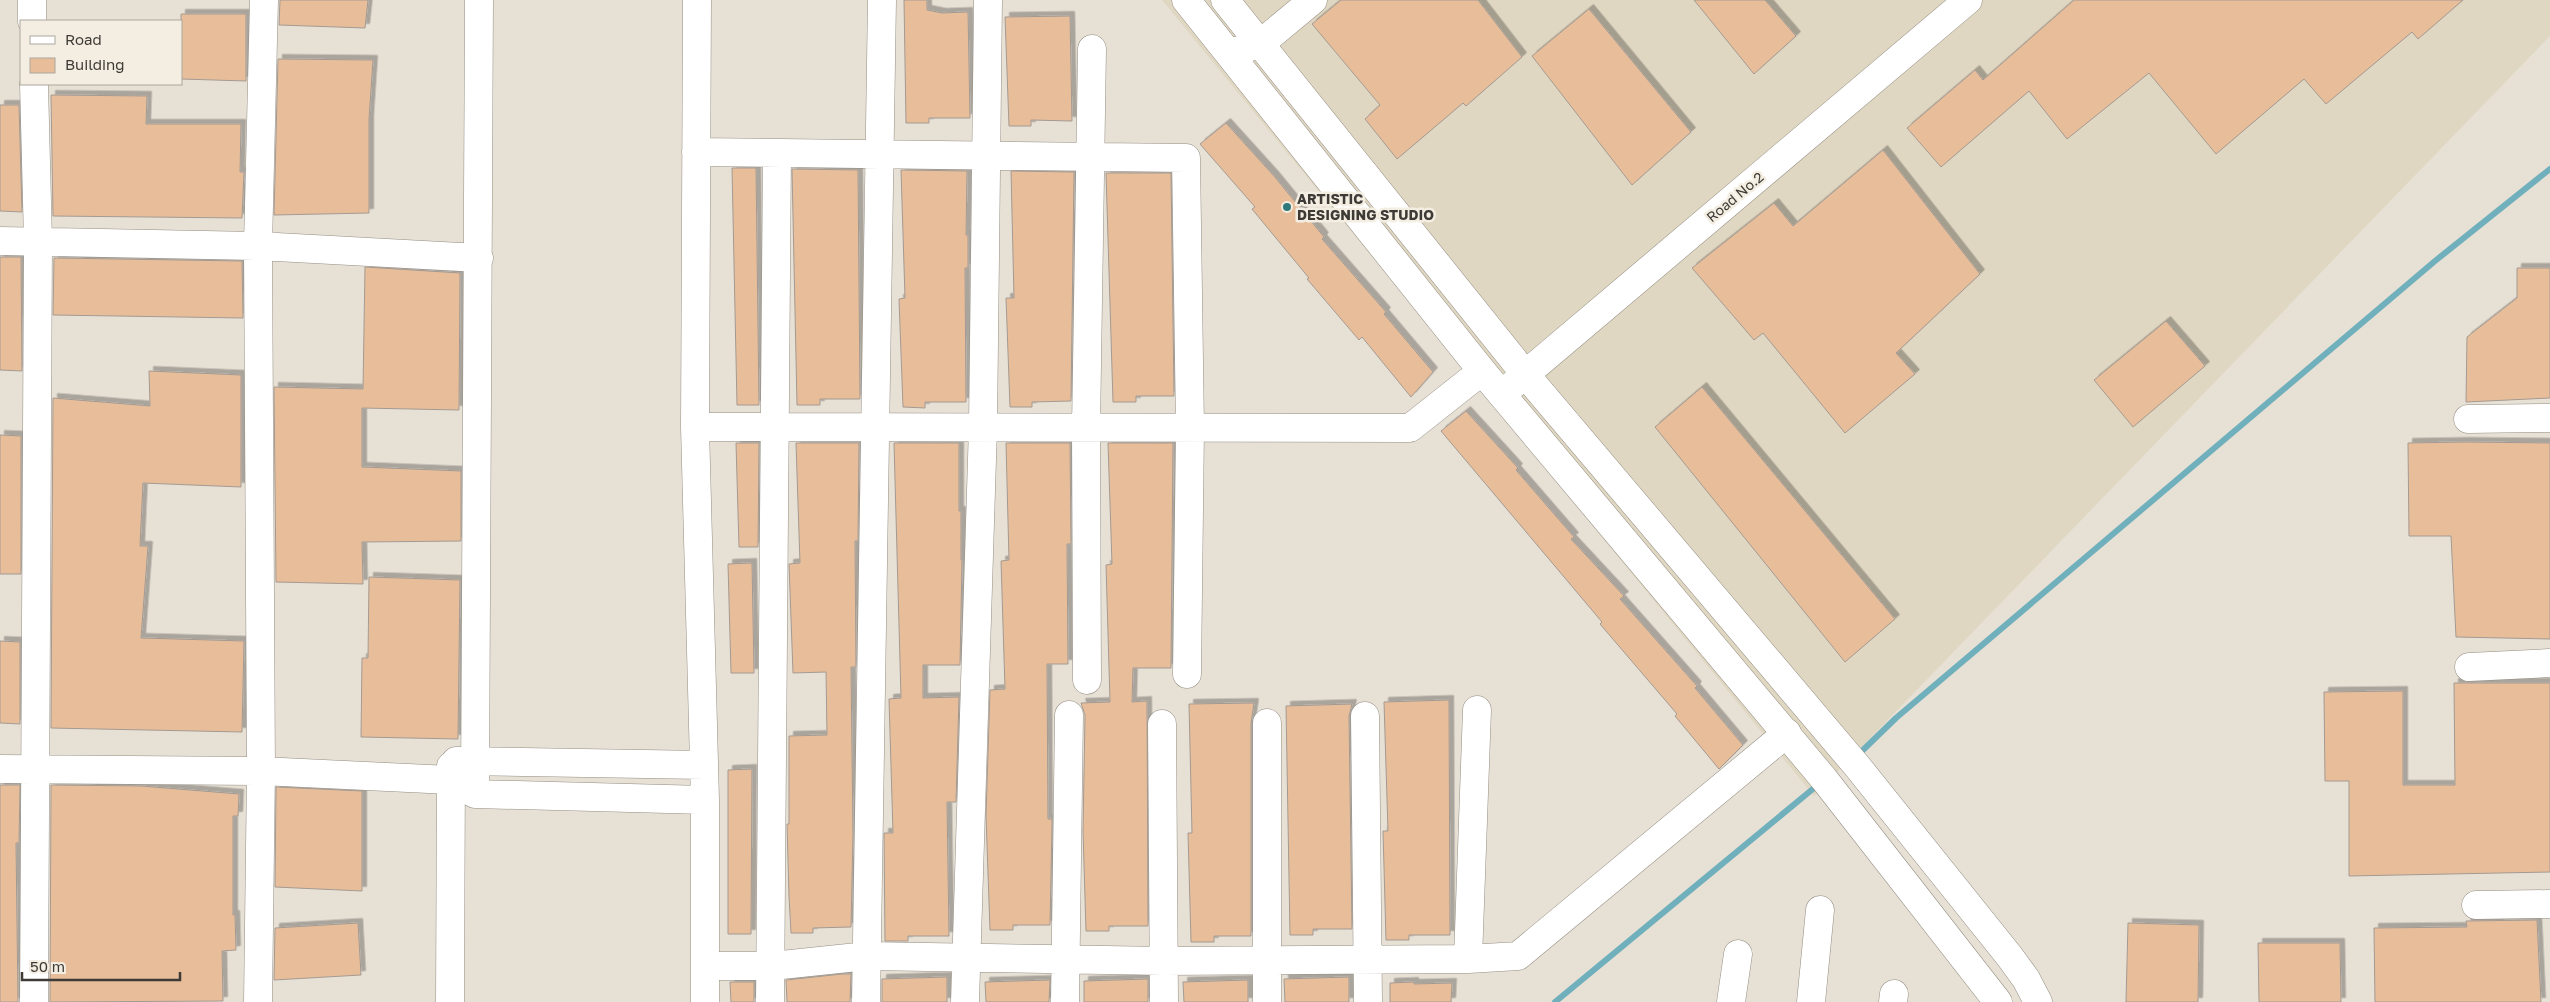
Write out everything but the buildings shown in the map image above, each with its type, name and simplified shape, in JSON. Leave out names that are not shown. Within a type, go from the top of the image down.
[{"type":"street","points":[[32,0],[32,20]]},
{"type":"street","points":[[258,1002],[260,764],[258,246],[264,0]]},
{"type":"street","points":[[450,1002],[478,258],[479,0]]},
{"type":"street","points":[[697,0],[695,427],[705,800],[705,1002]]},
{"type":"street","points":[[866,1002],[882,0]]},
{"type":"street","points":[[965,1002],[983,427],[988,0]]},
{"type":"street","points":[[1186,0],[1482,371],[1787,733],[1998,1002]]},
{"type":"street","points":[[1225,0],[1525,374],[1857,766],[2010,957],[2026,979],[2038,1002]]},
{"type":"street","points":[[1230,53],[1260,44],[1313,0]]},
{"type":"street","name":"Road No.2","points":[[1502,394],[1968,0]]},
{"type":"street","points":[[1088,680],[1086,428],[1092,49]]},
{"type":"street","points":[[34,85],[38,241],[34,1002]]},
{"type":"street","points":[[696,152],[1186,158],[1190,428],[1187,674]]},
{"type":"street","points":[[770,1002],[772,966],[773,427],[777,153]]},
{"type":"street","points":[[0,241],[258,246],[478,258]]},
{"type":"street","points":[[695,427],[1410,428],[1482,371]]},
{"type":"street","points":[[2468,419],[2550,418]]},
{"type":"street","points":[[2468,667],[2550,662]]},
{"type":"street","points":[[1468,959],[1477,710]]},
{"type":"street","points":[[1065,1002],[1069,715]]},
{"type":"street","points":[[1365,716],[1368,1002]]},
{"type":"street","points":[[1266,723],[1266,1002]]},
{"type":"street","points":[[1162,724],[1164,1002]]},
{"type":"street","points":[[706,966],[772,966],[867,956],[1164,961],[1468,959],[1518,956],[1787,733]]},
{"type":"street","points":[[0,755],[34,762],[459,768],[704,765]]},
{"type":"street","points":[[0,769],[34,762]]},
{"type":"street","points":[[1830,787],[1857,766]]},
{"type":"street","points":[[459,768],[474,794],[705,800]]},
{"type":"street","points":[[2476,906],[2550,904]]},
{"type":"street","points":[[1811,1002],[1820,910]]},
{"type":"street","points":[[1731,1002],[1738,954]]},
{"type":"shaded area","points":[[1162,0],[2550,0],[2550,36],[1814,796]]},
{"type":"waterway","points":[[1862,751],[1896,718],[2435,261],[2550,169]]},
{"type":"waterway","points":[[1555,1002],[1814,788]]},
{"type":"place","name":"ARTISTIC DESIGNING STUDIO","points":[[1287,207]]}]
